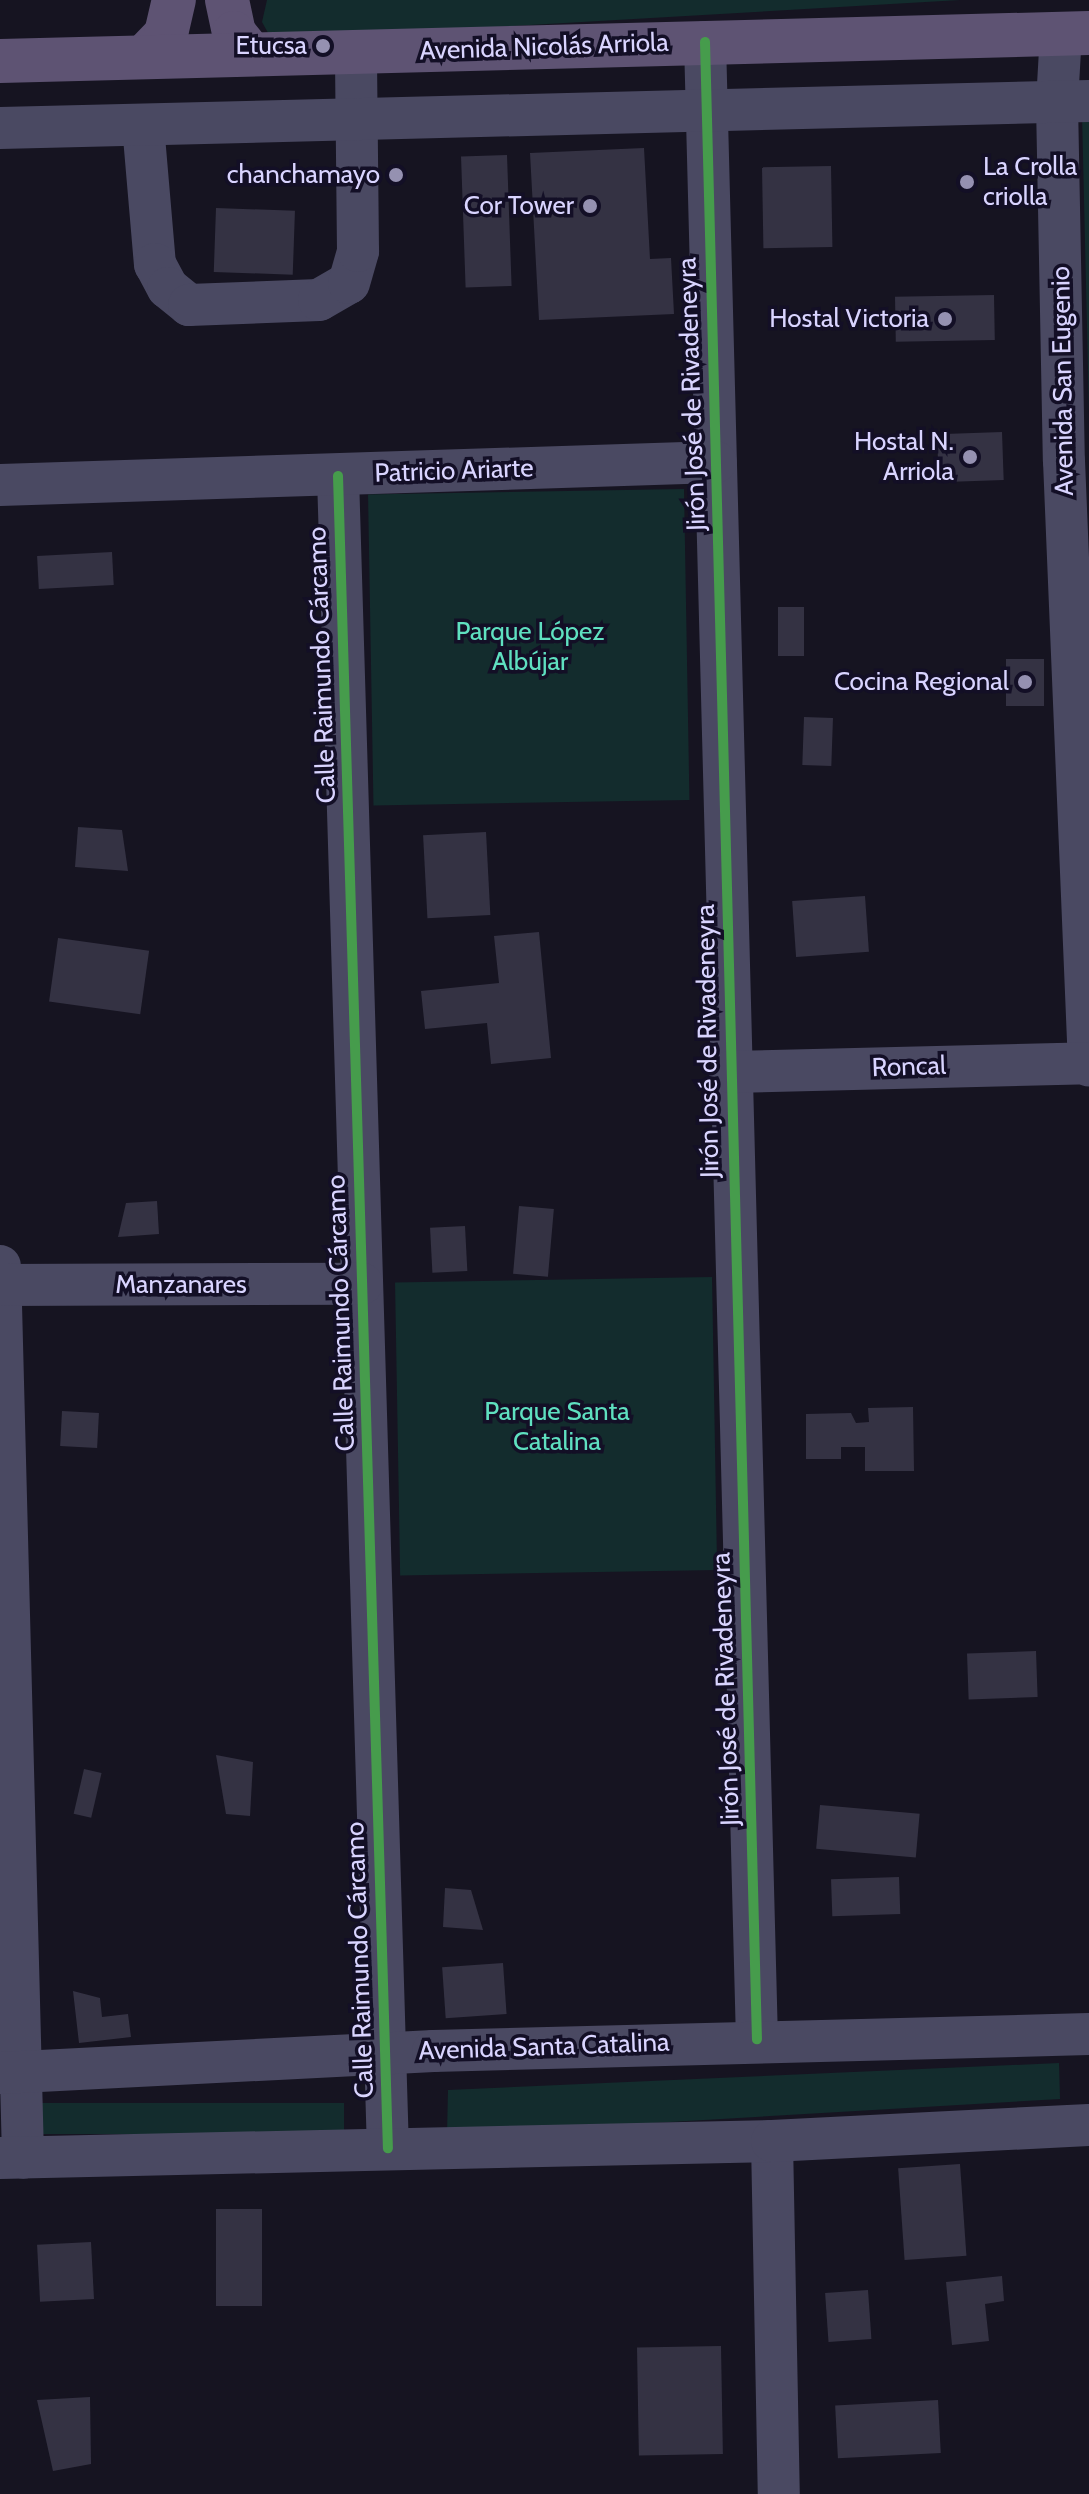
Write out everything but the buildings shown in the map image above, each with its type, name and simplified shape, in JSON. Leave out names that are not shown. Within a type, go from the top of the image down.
[{"type":"main road","points":[[144,57],[166,34],[174,0]]},
{"type":"main road","points":[[227,0],[234,33],[251,54]]},
{"type":"main road","name":"Avenida Nicolás Arriola","points":[[0,61],[705,42],[1074,22]]},
{"type":"street","name":"Avenida San Eugenio","points":[[1074,22],[1077,460],[1089,1064]]},
{"type":"street","name":"Jirón José de Rivadeneyra","points":[[705,42],[757,2039]]},
{"type":"street","points":[[143,125],[155,264],[168,288],[189,305],[319,300],[349,283],[358,251],[360,117],[356,52]]},
{"type":"street","points":[[0,128],[706,108],[1073,102]]},
{"type":"street","name":"Patricio Ariarte","points":[[0,485],[716,462]]},
{"type":"street","name":"Calle Raimundo Cárcamo","points":[[338,476],[388,2148]]},
{"type":"street","name":"Roncal","points":[[730,1072],[1089,1064]]},
{"type":"street","points":[[0,1266],[12,2158],[772,2141],[1089,2125]]},
{"type":"street","name":"Manzanares","points":[[0,1285],[362,1284]]},
{"type":"street","name":"Avenida Santa Catalina","points":[[10,2073],[757,2039],[1089,2034]]},
{"type":"street","points":[[772,2141],[779,2494]]},
{"type":"green space","points":[[267,0],[960,0],[272,40],[262,22]]},
{"type":"green space","points":[[1082,114],[1089,114],[1089,412]]},
{"type":"green space","name":"Parque López Albújar","points":[[684,489],[689,800],[373,805],[368,495]]},
{"type":"green space","name":"Parque Santa Catalina","points":[[712,1277],[717,1570],[400,1575],[395,1283]]},
{"type":"green space","points":[[1059,2063],[1060,2099],[447,2135],[448,2090]]},
{"type":"green space","points":[[37,2103],[344,2103],[344,2134],[37,2134]]},
{"type":"cycle path","points":[[705,42],[757,2039]]},
{"type":"cycle path","points":[[338,476],[388,2148]]},
{"type":"place","name":"Etucsa","points":[[323,46]]},
{"type":"place","name":"chanchamayo","points":[[396,175]]},
{"type":"place","name":"La Crolla criolla","points":[[967,182]]},
{"type":"place","name":"Cor Tower","points":[[590,206]]},
{"type":"place","name":"Hostal Victoria","points":[[945,319]]},
{"type":"place","name":"Hostal N. Arriola","points":[[970,457]]},
{"type":"place","name":"Cocina Regional","points":[[1025,682]]}]
